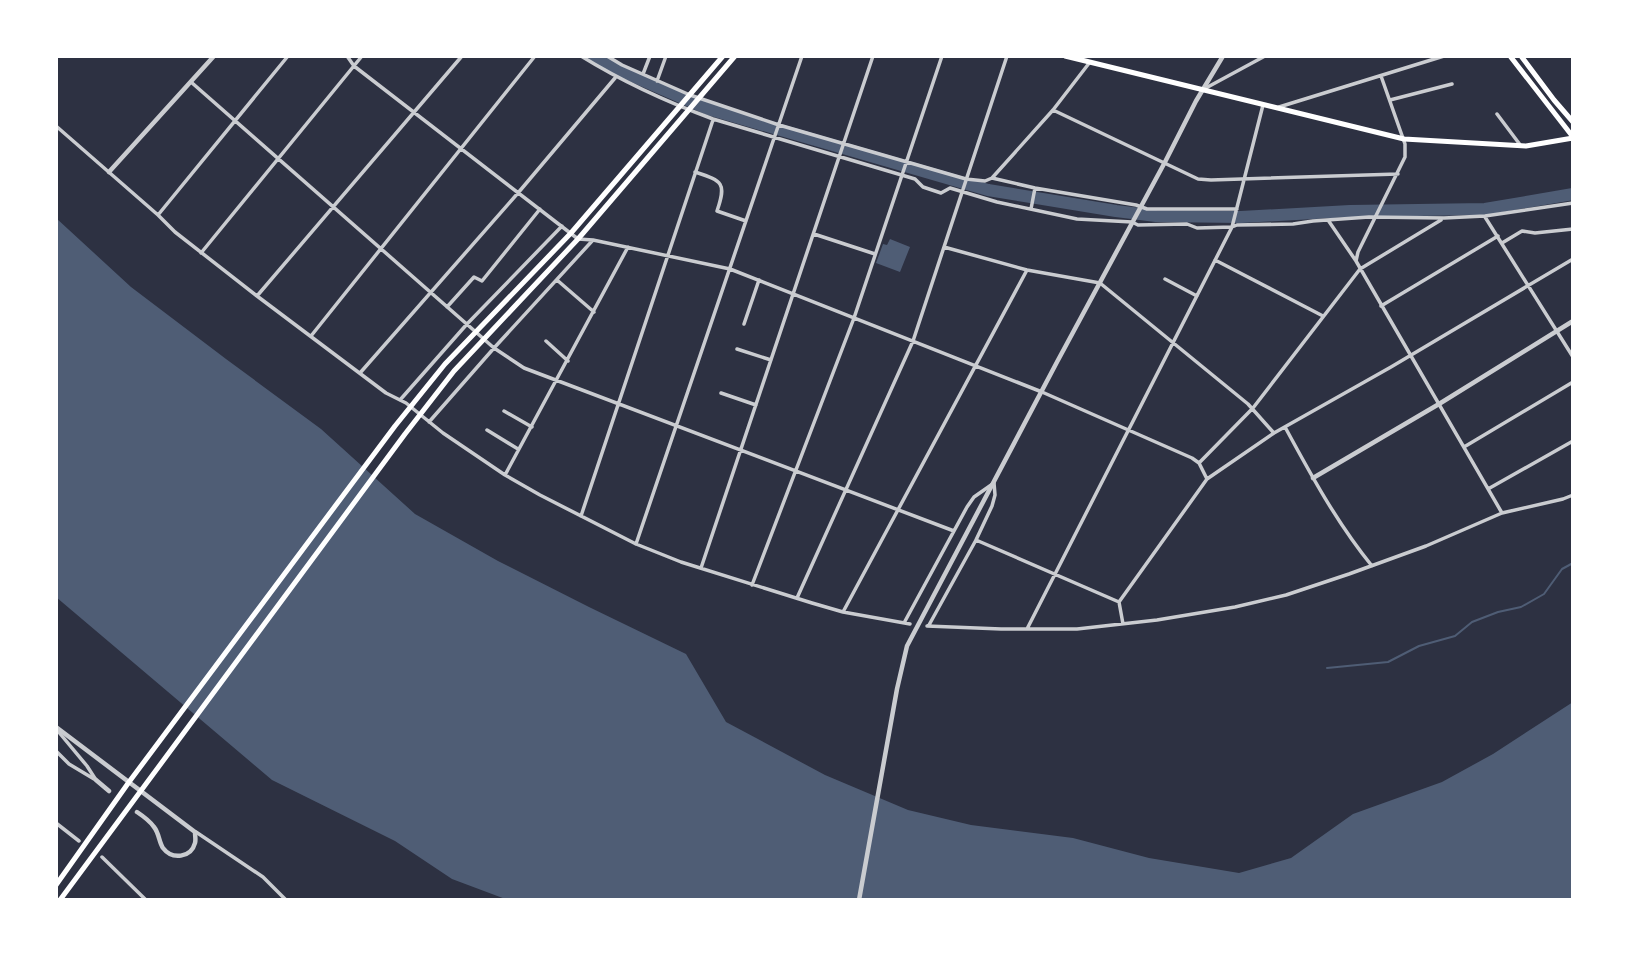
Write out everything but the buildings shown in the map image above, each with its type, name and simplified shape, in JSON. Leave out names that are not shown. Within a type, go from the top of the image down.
[{"type":"main road","points":[[56,885],[137,771],[395,426],[445,364],[571,233],[723,56]]},
{"type":"main road","points":[[60,900],[454,371],[578,239],[735,56]]},
{"type":"main road","points":[[1065,56],[1404,139],[1521,146],[1573,138],[1510,56]]},
{"type":"main road","points":[[1521,56],[1573,122]]},
{"type":"street","points":[[109,172],[214,56]]},
{"type":"street","points":[[158,215],[288,56]]},
{"type":"street","points":[[347,56],[354,66],[578,239],[730,269],[759,280],[1042,392],[1192,458],[1199,463],[1207,479]]},
{"type":"street","points":[[201,253],[362,56]]},
{"type":"street","points":[[257,296],[462,56]]},
{"type":"street","points":[[311,336],[535,56]]},
{"type":"street","points":[[581,56],[615,77],[713,119],[915,179],[923,187],[941,193],[950,188],[997,202],[1077,219],[1132,222],[1138,225],[1232,227],[1375,217],[1485,216],[1573,203]]},
{"type":"street","points":[[607,56],[689,96],[966,179],[985,181],[992,178],[1053,110],[1090,62]]},
{"type":"street","points":[[643,74],[650,56]]},
{"type":"street","points":[[657,81],[666,56]]},
{"type":"street","points":[[636,544],[802,56]]},
{"type":"street","points":[[701,569],[873,56]]},
{"type":"street","points":[[752,585],[854,318],[942,56]]},
{"type":"street","points":[[797,598],[913,341],[1007,56]]},
{"type":"street","points":[[859,900],[907,646],[1222,56]]},
{"type":"street","points":[[1202,90],[1265,56]]},
{"type":"street","points":[[1277,108],[1444,56]]},
{"type":"street","points":[[1356,261],[1405,158],[1404,139],[1381,76]]},
{"type":"street","points":[[360,373],[615,77]]},
{"type":"street","points":[[191,82],[494,348],[523,368],[954,531]]},
{"type":"street","points":[[1390,100],[1452,84]]},
{"type":"street","points":[[1027,629],[1232,227],[1263,105]]},
{"type":"street","points":[[1053,110],[1198,178],[1211,180],[1398,174]]},
{"type":"street","points":[[1497,114],[1521,146]]},
{"type":"street","points":[[581,516],[713,119]]},
{"type":"street","points":[[56,126],[201,253],[386,393],[400,400],[505,475],[636,544],[701,569],[842,612],[910,624]]},
{"type":"street","points":[[695,172],[717,179],[722,195],[717,211],[746,221]]},
{"type":"street","points":[[992,178],[1139,208],[1237,209]]},
{"type":"street","points":[[1031,209],[1035,188]]},
{"type":"street","points":[[447,307],[474,277],[482,281],[540,209]]},
{"type":"street","points":[[1485,216],[1573,357]]},
{"type":"street","points":[[1199,463],[1253,408],[1360,269],[1444,218]]},
{"type":"street","points":[[1328,220],[1356,261],[1502,513]]},
{"type":"street","points":[[400,400],[467,324],[562,226]]},
{"type":"street","points":[[1502,243],[1522,231],[1535,233],[1573,229]]},
{"type":"street","points":[[814,234],[875,254]]},
{"type":"street","points":[[1381,306],[1498,236]]},
{"type":"street","points":[[429,422],[593,240]]},
{"type":"street","points":[[505,475],[628,247]]},
{"type":"street","points":[[944,247],[1027,270],[1100,283],[1253,408],[1274,433]]},
{"type":"street","points":[[1215,260],[1324,316]]},
{"type":"street","points":[[1123,624],[1119,602],[1207,479],[1274,433],[1573,260]]},
{"type":"street","points":[[842,612],[1027,270]]},
{"type":"street","points":[[1165,279],[1197,296]]},
{"type":"street","points":[[557,280],[594,312]]},
{"type":"street","points":[[744,324],[759,280]]},
{"type":"street","points":[[1313,478],[1573,321]]},
{"type":"street","points":[[547,341],[568,360]]},
{"type":"street","points":[[737,349],[771,360]]},
{"type":"street","points":[[1464,447],[1573,382]]},
{"type":"street","points":[[721,393],[756,405]]},
{"type":"street","points":[[504,411],[531,427]]},
{"type":"street","points":[[1285,427],[1349,538],[1372,565]]},
{"type":"street","points":[[487,430],[519,450]]},
{"type":"street","points":[[1488,489],[1573,441]]},
{"type":"street","points":[[904,623],[974,497],[993,483]]},
{"type":"street","points":[[993,483],[995,495],[992,506],[928,625],[1077,629],[1235,607],[1286,596],[1426,546],[1502,513],[1573,495]]},
{"type":"street","points":[[976,540],[1119,602]]},
{"type":"street","points":[[56,728],[96,780]]},
{"type":"street","points":[[56,728],[195,832],[263,877],[286,900]]},
{"type":"street","points":[[56,751],[69,764],[110,791]]},
{"type":"street","points":[[137,812],[154,826],[163,848],[178,856],[191,851],[195,844],[195,832]]},
{"type":"street","points":[[56,823],[79,841]]},
{"type":"street","points":[[102,857],[146,900]]},
{"type":"water","points":[[56,218],[131,287],[321,429],[415,514],[498,561],[686,654],[726,722],[825,775],[908,810],[971,825],[1073,838],[1149,858],[1239,873],[1291,858],[1353,814],[1442,782],[1493,754],[1573,702],[1573,900],[508,900],[452,879],[395,841],[272,780],[56,597]]},
{"type":"water","points":[[890,239],[910,247],[900,272],[876,263],[883,244],[887,245]]},
{"type":"waterway","points":[[594,56],[614,68],[708,109],[988,190],[1116,211],[1156,216],[1241,217],[1350,211],[1485,209],[1573,194]]},
{"type":"waterway","points":[[1327,668],[1388,662],[1419,646],[1455,636],[1472,622],[1521,607],[1544,594],[1562,569],[1573,563]]}]
